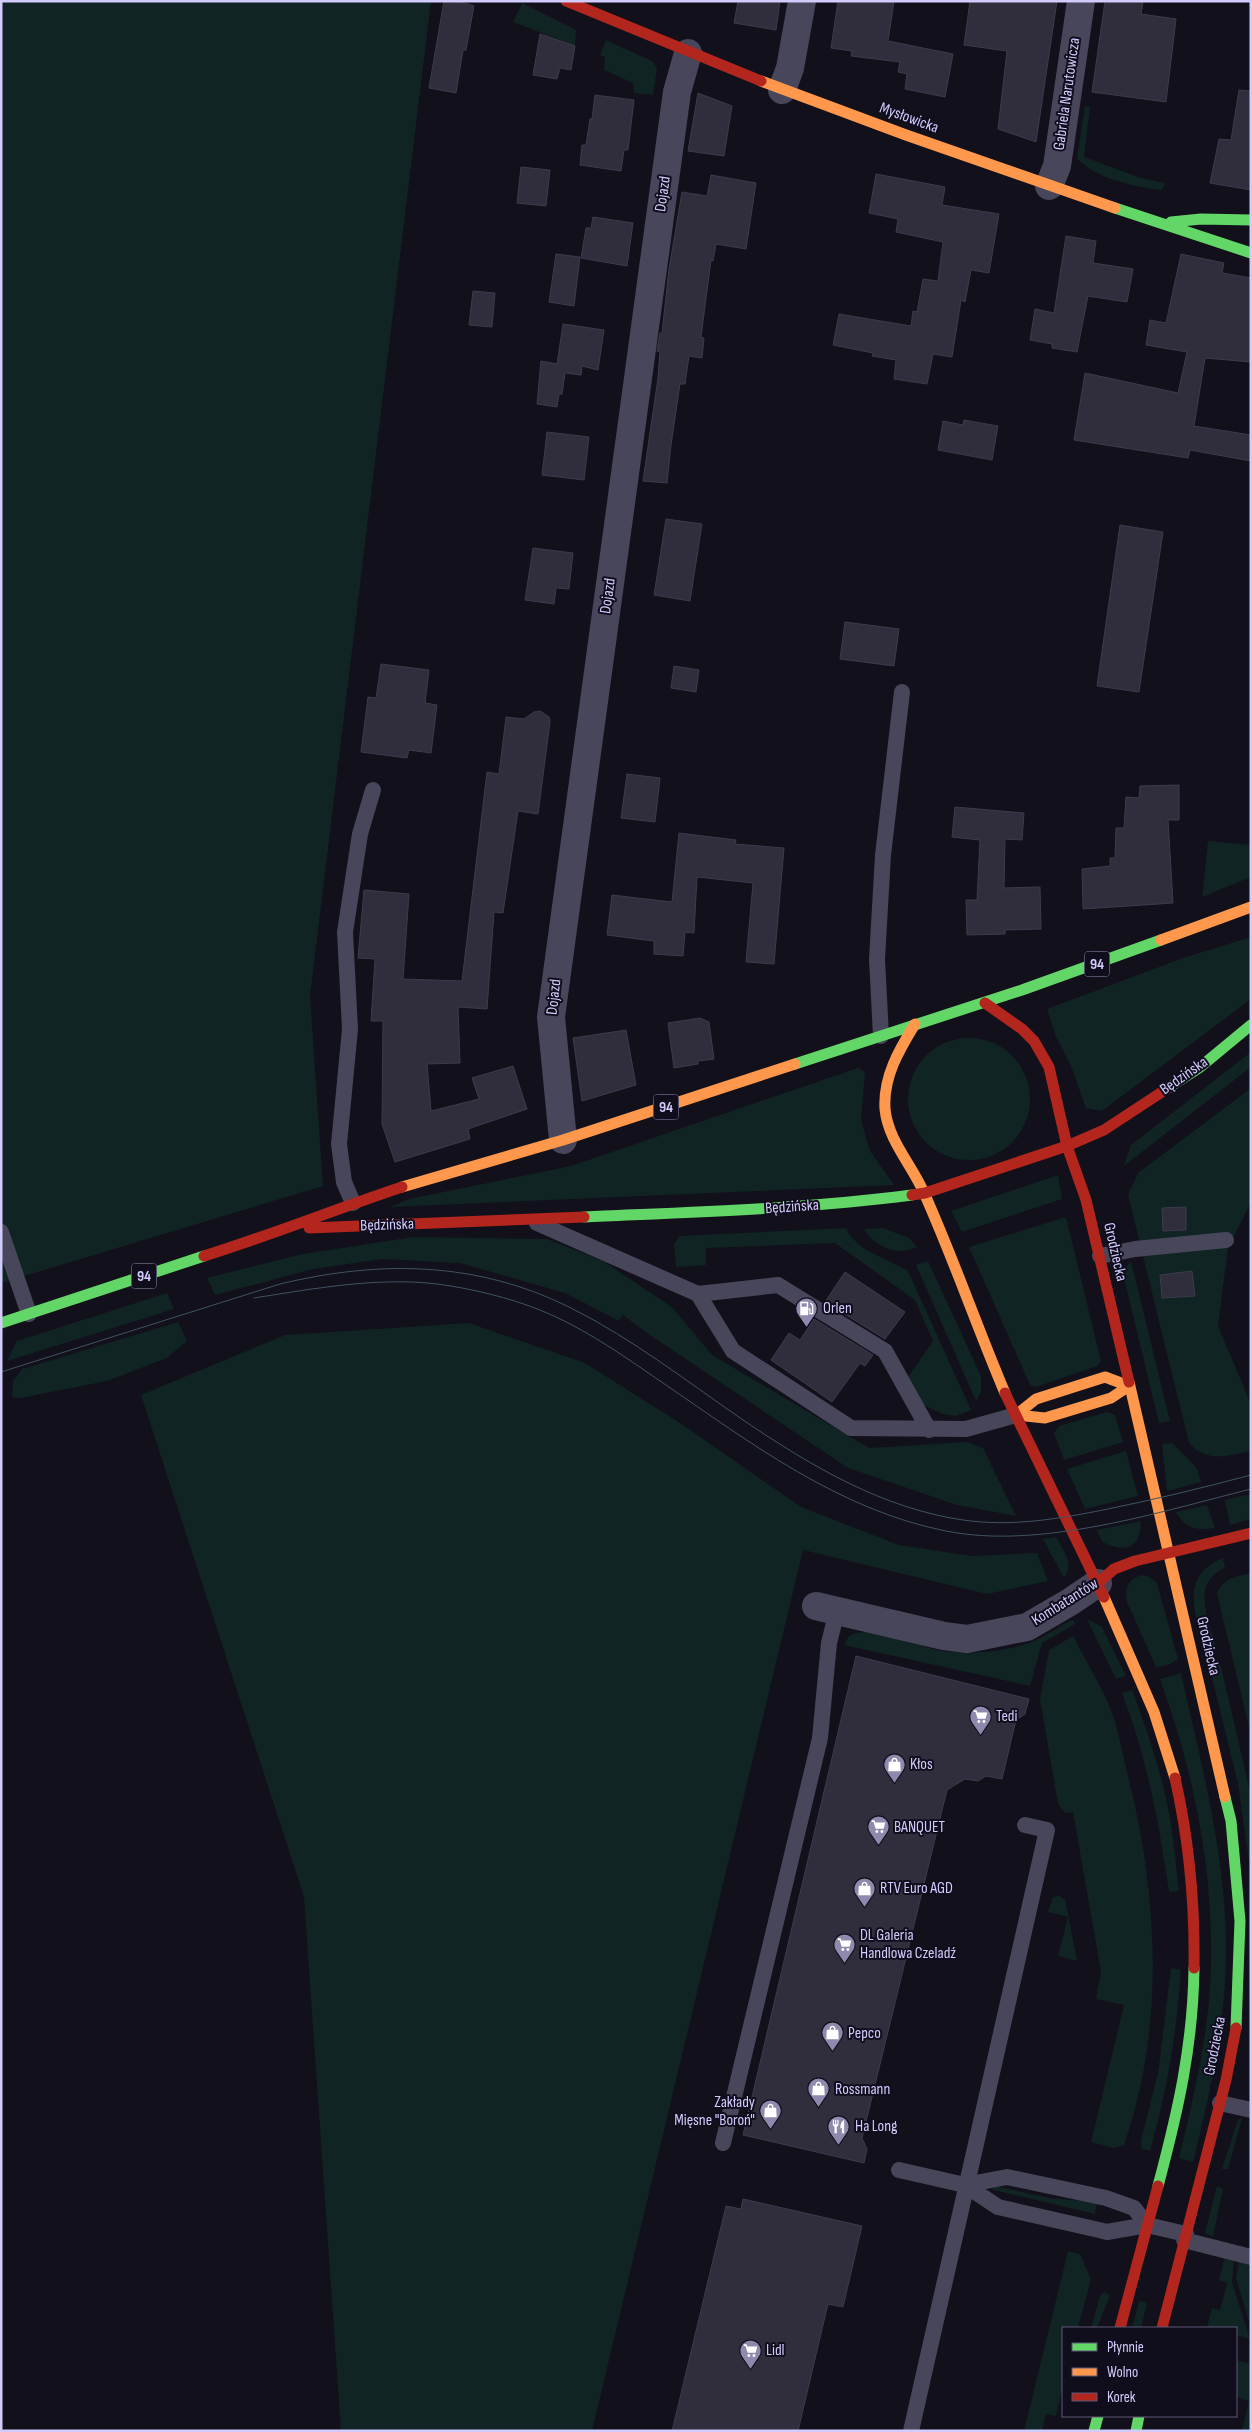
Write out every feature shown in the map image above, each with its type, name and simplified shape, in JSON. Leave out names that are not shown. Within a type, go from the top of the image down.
[{"type":"street","name":"Mysłowicka","points":[[566,1],[688,53],[782,90],[1160,224],[1201,219],[1251,220]]},
{"type":"street","points":[[782,90],[790,68],[802,1]]},
{"type":"street","name":"Gabriela Narutowicza","points":[[1049,186],[1057,166],[1081,1]]},
{"type":"street","name":"Dojazd","points":[[563,1140],[551,1017],[677,92],[688,53]]},
{"type":"street","points":[[1160,224],[1251,253]]},
{"type":"street","name":"94","points":[[915,1024],[985,1003],[1209,924],[1251,907]]},
{"type":"street","points":[[1209,924],[1251,918]]},
{"type":"street","name":"Grodziecka","points":[[985,1003],[1022,1029],[1034,1041],[1049,1067],[1067,1146],[1086,1200],[1100,1256],[1231,1821],[1239,1911],[1238,2017],[1220,2103],[1162,2327]]},
{"type":"street","name":"Będzińska","points":[[1,1323],[288,1229],[354,1203],[563,1140],[915,1024]]},
{"type":"street","name":"Grodziecka","points":[[915,1024],[893,1059],[887,1083],[885,1108],[889,1128],[898,1148],[924,1193],[964,1295],[1016,1415],[1098,1583],[1141,1678],[1165,1743],[1182,1814],[1191,1890],[1194,2002],[1187,2069],[1120,2327]]},
{"type":"street","name":"Będzińska","points":[[288,1229],[773,1209],[848,1203],[924,1193],[995,1172],[1067,1146],[1104,1130],[1199,1068],[1251,1025]]},
{"type":"street","points":[[1016,1415],[1036,1399],[1105,1377],[1129,1386]]},
{"type":"street","points":[[1016,1415],[1045,1418],[1110,1398],[1129,1386]]},
{"type":"street","name":"Kombatantów","points":[[826,1608],[944,1636],[967,1638],[1027,1627],[1070,1602],[1098,1583],[1114,1569],[1134,1561],[1170,1554],[1251,1533]]},
{"type":"street","points":[[1094,2431],[1098,2417]]},
{"type":"street","points":[[1136,2431],[1139,2417]]},
{"type":"lane","points":[[881,1036],[877,959],[879,921],[884,855],[902,692]]},
{"type":"lane","points":[[354,1203],[344,1182],[339,1144],[350,1029],[345,932],[360,834],[373,790]]},
{"type":"lane","points":[[532,1220],[698,1294],[778,1286],[885,1351],[929,1430]]},
{"type":"lane","points":[[1,1232],[29,1314]]},
{"type":"lane","points":[[1100,1256],[1135,1249],[1226,1240]]},
{"type":"lane","points":[[698,1294],[733,1351],[851,1428],[966,1429],[1016,1415]]},
{"type":"lane","points":[[723,2143],[820,1738],[829,1642],[826,1608]]},
{"type":"lane","points":[[910,2431],[1047,1830],[1025,1825]]},
{"type":"lane","points":[[1220,2103],[1251,2110]]},
{"type":"lane","points":[[899,2170],[965,2185],[998,2207],[1107,2232],[1147,2225],[1251,2257]]},
{"type":"lane","points":[[965,2185],[1007,2177],[1106,2198],[1134,2208],[1147,2225]]},
{"type":"green space","points":[[1,1],[431,1],[310,996],[323,1186],[1,1283]]},
{"type":"green space","points":[[522,3],[576,30],[575,46],[513,22]]},
{"type":"green space","points":[[606,40],[652,61],[657,68],[653,95],[634,93],[633,83],[604,70],[605,57],[600,55]]},
{"type":"green space","points":[[1085,106],[1090,107],[1084,157],[1141,178],[1165,183],[1162,190],[1116,181],[1094,171],[1077,158]]},
{"type":"green space","points":[[1208,841],[1251,845],[1251,877],[1202,897]]},
{"type":"green space","points":[[1251,937],[1251,999],[1102,1111],[1086,1108],[1071,1066],[1055,1034],[1047,1009],[1183,958]]},
{"type":"green space","points":[[969,1038],[992,1042],[1012,1056],[1026,1076],[1030,1099],[1026,1122],[1012,1142],[992,1156],[969,1160],[946,1156],[926,1142],[912,1122],[908,1099],[912,1076],[926,1056],[946,1042]]},
{"type":"green space","points":[[1251,1052],[1251,1067],[1124,1166],[1131,1145]]},
{"type":"green space","points":[[858,1068],[865,1072],[861,1120],[870,1151],[894,1185],[390,1207],[409,1199],[571,1166]]},
{"type":"green space","points":[[1251,1088],[1251,1202],[1228,1248],[1218,1326],[1251,1404],[1251,1451],[1226,1456],[1210,1456],[1189,1443],[1128,1195],[1138,1173]]},
{"type":"green space","points":[[1058,1175],[1062,1199],[962,1232],[951,1211]]},
{"type":"green space","points":[[1066,1217],[1101,1361],[1097,1366],[1036,1387],[1030,1385],[969,1247]]},
{"type":"green space","points":[[846,1228],[857,1243],[865,1249],[908,1271],[971,1410],[956,1416],[943,1414],[919,1403],[908,1377],[933,1341],[915,1300],[835,1243],[706,1248],[706,1265],[676,1267],[674,1244],[679,1236]]},
{"type":"green space","points":[[883,1228],[909,1238],[917,1247],[903,1251],[890,1250],[874,1241],[864,1229]]},
{"type":"green space","points":[[413,1237],[547,1239],[603,1261],[672,1307],[712,1355],[869,1448],[968,1442],[983,1448],[1016,1516],[957,1505],[848,1468],[623,1315],[619,1321],[565,1293],[460,1263],[382,1259],[313,1269],[215,1295],[207,1278],[303,1254]]},
{"type":"green space","points":[[928,1261],[981,1376],[981,1392],[976,1401],[916,1265]]},
{"type":"green space","points":[[1131,1261],[1170,1421],[1159,1423],[1124,1278],[1125,1268]]},
{"type":"green space","points":[[167,1293],[174,1309],[7,1361],[17,1341]]},
{"type":"green space","points":[[178,1322],[187,1341],[167,1358],[107,1381],[21,1398],[12,1397],[13,1381],[22,1369]]},
{"type":"green space","points":[[469,1323],[585,1363],[680,1423],[801,1507],[899,1545],[972,1556],[1037,1553],[1048,1581],[987,1594],[803,1550],[592,2431],[341,2431],[304,1897],[141,1395],[285,1335]]},
{"type":"green space","points":[[1107,1412],[1115,1415],[1123,1442],[1064,1460],[1054,1433],[1059,1426]]},
{"type":"green space","points":[[1172,1443],[1196,1467],[1201,1482],[1167,1491],[1162,1444]]},
{"type":"green space","points":[[1126,1451],[1138,1496],[1085,1509],[1067,1469]]},
{"type":"green space","points":[[1251,1494],[1251,1519],[1230,1525],[1225,1500]]},
{"type":"green space","points":[[1207,1505],[1215,1528],[1192,1528],[1176,1512]]},
{"type":"green space","points":[[1141,1521],[1135,1543],[1125,1548],[1118,1548],[1102,1542],[1097,1530]]},
{"type":"green space","points":[[1056,1537],[1065,1552],[1068,1562],[1067,1573],[1064,1578],[1043,1539]]},
{"type":"green space","points":[[1223,1558],[1225,1568],[1214,1575],[1208,1583],[1205,1592],[1207,1614],[1216,1647],[1205,1650],[1197,1623],[1194,1597],[1195,1586],[1200,1575],[1209,1566]]},
{"type":"green space","points":[[1251,1573],[1251,1735],[1217,1594],[1226,1581]]},
{"type":"green space","points":[[1141,1575],[1149,1577],[1157,1583],[1178,1659],[1168,1665],[1156,1667],[1127,1602],[1126,1593],[1128,1585],[1133,1579]]},
{"type":"green space","points":[[1087,1619],[1102,1627],[1126,1676],[1116,1679]]},
{"type":"green space","points":[[1073,1620],[1075,1624],[1042,1643],[1030,1686],[844,1645],[850,1636],[869,1632],[942,1651],[966,1653],[992,1651],[1029,1643]]},
{"type":"green space","points":[[1073,1636],[1104,1694],[1116,1726],[1137,1815],[1151,1909],[1152,2005],[1147,2052],[1137,2099],[1124,2145],[1114,2148],[1091,2142],[1124,2005],[1096,1999],[1101,1972],[1073,1812],[1065,1813],[1058,1804],[1040,1699],[1049,1650]]},
{"type":"green space","points":[[1220,1662],[1251,1796],[1251,1875],[1238,1784],[1209,1665]]},
{"type":"green space","points":[[1181,1673],[1214,1823],[1222,1884],[1226,1946],[1223,2009],[1219,2040],[1193,2162],[1179,2158],[1195,2086],[1208,2013],[1211,1927],[1209,1891],[1199,1819],[1182,1748],[1160,1679]]},
{"type":"green space","points":[[1132,1690],[1159,1769],[1167,1802],[1179,1891],[1169,1892],[1151,1791],[1131,1717],[1122,1693]]},
{"type":"green space","points":[[1059,1896],[1066,1903],[1077,1961],[1058,1956],[1068,1917],[1048,1912],[1053,1897]]},
{"type":"green space","points":[[1171,1968],[1181,1970],[1177,2016],[1166,2084],[1150,2151],[1142,2149],[1141,2141],[1158,2073]]},
{"type":"green space","points":[[1242,2118],[1228,2169],[1222,2169],[1238,2120]]},
{"type":"green space","points":[[995,2186],[1049,2198],[1097,2202],[1095,2214],[992,2189]]},
{"type":"green space","points":[[1217,2186],[1223,2189],[1213,2237],[1205,2233]]},
{"type":"green space","points":[[1068,2251],[1080,2254],[1091,2279],[1078,2327],[1062,2327],[1062,2390],[1056,2416],[1046,2414],[1042,2431],[1024,2431]]},
{"type":"green space","points":[[1225,2256],[1234,2259],[1232,2282],[1250,2339],[1237,2335],[1237,2327],[1207,2327],[1212,2308],[1220,2310],[1227,2283],[1219,2280]]},
{"type":"green space","points":[[1239,2261],[1251,2265],[1251,2327],[1236,2279]]},
{"type":"green space","points":[[1104,2292],[1110,2295],[1097,2327],[1091,2327],[1100,2296]]},
{"type":"green space","points":[[1139,2301],[1147,2303],[1141,2327],[1132,2327]]},
{"type":"green space","points":[[1237,2360],[1251,2364],[1251,2431],[1242,2431],[1249,2401],[1237,2397]]},
{"type":"building","points":[[444,1],[458,1],[474,6],[466,50],[463,50],[456,93],[429,88]]},
{"type":"building","points":[[738,1],[780,1],[776,30],[734,23]]},
{"type":"building","points":[[838,1],[894,1],[888,41],[953,54],[945,97],[905,89],[907,74],[898,72],[900,62],[851,56],[852,51],[831,48]]},
{"type":"building","points":[[970,1],[1057,1],[1036,142],[998,129],[1007,51],[964,45]]},
{"type":"building","points":[[1105,1],[1143,1],[1141,14],[1176,19],[1166,102],[1092,92]]},
{"type":"building","points":[[540,34],[575,46],[571,70],[560,68],[557,79],[533,75]]},
{"type":"building","points":[[1239,90],[1251,91],[1251,190],[1210,183],[1219,139],[1231,140]]},
{"type":"building","points":[[698,93],[732,106],[724,156],[688,151]]},
{"type":"building","points":[[595,95],[634,100],[628,150],[624,150],[621,171],[580,165],[582,145],[586,145]]},
{"type":"building","points":[[521,167],[550,170],[546,206],[517,203]]},
{"type":"building","points":[[876,174],[945,187],[942,205],[999,214],[989,273],[971,270],[965,302],[961,300],[952,357],[933,354],[927,384],[894,379],[896,360],[872,356],[873,353],[833,345],[839,314],[911,326],[913,311],[917,312],[923,279],[938,281],[943,242],[896,232],[898,219],[869,213]]},
{"type":"building","points":[[711,175],[756,183],[746,249],[716,244],[713,261],[711,260],[701,337],[704,338],[702,358],[689,356],[685,384],[680,384],[667,483],[643,481],[658,378],[660,352],[657,351],[660,333],[662,333],[669,269],[682,192],[707,196]]},
{"type":"building","points":[[593,217],[633,223],[627,266],[581,258],[586,228],[591,228]]},
{"type":"building","points":[[1066,236],[1096,241],[1093,263],[1133,269],[1127,302],[1088,296],[1077,352],[1052,348],[1052,344],[1030,340],[1035,309],[1054,313]]},
{"type":"building","points":[[556,254],[580,257],[574,306],[549,302]]},
{"type":"building","points":[[1181,254],[1224,263],[1222,273],[1251,278],[1251,362],[1205,358],[1194,426],[1251,435],[1251,461],[1190,450],[1188,458],[1074,440],[1085,373],[1178,393],[1187,352],[1146,345],[1150,320],[1166,323]]},
{"type":"building","points":[[473,291],[495,293],[492,327],[469,325]]},
{"type":"building","points":[[563,324],[604,330],[598,370],[582,366],[581,375],[565,373],[562,394],[559,394],[557,407],[537,404],[541,361],[557,364]]},
{"type":"building","points":[[964,420],[998,426],[992,460],[938,450],[943,421],[963,425]]},
{"type":"building","points":[[547,432],[589,437],[584,480],[542,475]]},
{"type":"building","points":[[666,519],[702,524],[690,601],[654,595]]},
{"type":"building","points":[[1120,525],[1163,532],[1139,692],[1097,686]]},
{"type":"building","points":[[533,548],[573,553],[569,589],[556,588],[554,604],[525,600]]},
{"type":"building","points":[[845,622],[899,629],[894,666],[840,659]]},
{"type":"building","points":[[381,664],[429,670],[425,703],[437,705],[431,753],[409,750],[407,758],[361,752],[368,697],[376,698]]},
{"type":"building","points":[[674,666],[699,670],[696,692],[671,688]]},
{"type":"building","points":[[540,711],[549,717],[550,722],[538,814],[518,811],[503,913],[494,912],[487,1009],[458,1007],[460,1063],[427,1064],[431,1111],[479,1099],[472,1078],[513,1066],[527,1109],[468,1129],[470,1139],[395,1162],[382,1124],[383,1021],[371,1021],[375,959],[358,958],[364,890],[409,894],[403,979],[462,981],[487,772],[499,774],[506,717],[524,719],[534,712]]},
{"type":"building","points":[[627,774],[660,778],[655,822],[621,818]]},
{"type":"building","points":[[1179,785],[1179,820],[1168,820],[1173,903],[1083,909],[1082,869],[1110,866],[1110,858],[1115,858],[1116,828],[1124,828],[1126,797],[1139,798],[1140,786]]},
{"type":"building","points":[[955,807],[1024,813],[1022,840],[1005,839],[1004,888],[1040,887],[1041,929],[1005,930],[1005,934],[967,935],[966,900],[977,900],[980,840],[952,837]]},
{"type":"building","points":[[679,833],[736,840],[735,844],[784,848],[774,964],[746,962],[753,883],[697,877],[694,933],[685,932],[683,956],[654,954],[654,941],[607,935],[612,895],[672,902]]},
{"type":"building","points":[[700,1018],[709,1022],[714,1059],[698,1061],[698,1064],[674,1068],[668,1023]]},
{"type":"building","points":[[626,1030],[636,1085],[582,1101],[573,1038]]},
{"type":"building","points":[[1186,1207],[1186,1230],[1163,1231],[1162,1208]]},
{"type":"building","points":[[1192,1271],[1195,1296],[1162,1298],[1160,1275]]},
{"type":"building","points":[[845,1272],[905,1312],[885,1339],[825,1302]]},
{"type":"building","points":[[814,1319],[873,1355],[865,1366],[860,1363],[832,1402],[771,1360],[789,1333],[800,1340]]},
{"type":"building","name":"DL Galeria Handlowa Czeladź","points":[[856,1656],[1029,1699],[1025,1714],[1016,1720],[1002,1779],[986,1776],[978,1781],[965,1779],[947,1790],[862,2138],[867,2149],[864,2163],[743,2135]]},
{"type":"building","name":"Lidl","points":[[743,2199],[862,2226],[843,2307],[828,2304],[798,2431],[672,2431],[726,2206],[741,2209]]},
{"type":"tram line","points":[[1,1372],[280,1284],[354,1271],[428,1269],[464,1273],[500,1281],[536,1292],[571,1308],[639,1347],[746,1422],[823,1470],[876,1496],[933,1514],[963,1520],[999,1523],[1051,1519],[1140,1502],[1251,1475]]},
{"type":"tram line","points":[[254,1298],[353,1284],[402,1282],[451,1286],[516,1301],[554,1316],[596,1339],[797,1472],[869,1507],[907,1521],[946,1531],[982,1536],[1020,1536],[1060,1532],[1139,1517],[1251,1489]]},
{"type":"traffic: fast","points":[[1115,208],[1251,253]]},
{"type":"traffic: fast","points":[[1171,222],[1201,219],[1251,220]]},
{"type":"traffic: fast","points":[[795,1064],[1022,990],[1161,940]]},
{"type":"traffic: fast","points":[[1168,1088],[1199,1068],[1251,1025]]},
{"type":"traffic: fast","points":[[584,1217],[789,1207],[912,1195]]},
{"type":"traffic: fast","points":[[1,1323],[204,1256]]},
{"type":"traffic: fast","points":[[1225,1797],[1231,1821],[1240,1921],[1236,2028]]},
{"type":"traffic: fast","points":[[1158,2186],[1183,2078],[1191,2024],[1194,1968]]},
{"type":"traffic: fast","points":[[1094,2431],[1098,2417]]},
{"type":"traffic: fast","points":[[1136,2431],[1139,2417]]},
{"type":"traffic: slow","points":[[761,81],[906,135],[1115,208]]},
{"type":"traffic: slow","points":[[1161,940],[1251,907]]},
{"type":"traffic: slow","points":[[915,1024],[903,1044],[889,1075],[885,1097],[887,1121],[896,1143],[920,1184],[936,1219],[1005,1393]]},
{"type":"traffic: slow","points":[[402,1187],[563,1140],[795,1064]]},
{"type":"traffic: slow","points":[[1016,1415],[1036,1399],[1105,1377],[1129,1386]]},
{"type":"traffic: slow","points":[[1129,1382],[1225,1797]]},
{"type":"traffic: slow","points":[[1016,1415],[1045,1418],[1111,1398],[1129,1386]]},
{"type":"traffic: slow","points":[[1104,1597],[1154,1712],[1175,1778]]},
{"type":"traffic: jam","points":[[566,1],[761,81]]},
{"type":"traffic: jam","points":[[985,1003],[1022,1029],[1034,1041],[1049,1067],[1067,1146],[1086,1200],[1129,1382]]},
{"type":"traffic: jam","points":[[912,1195],[925,1193],[1067,1146],[1104,1130],[1168,1088]]},
{"type":"traffic: jam","points":[[204,1256],[402,1187]]},
{"type":"traffic: jam","points":[[309,1228],[584,1217]]},
{"type":"traffic: jam","points":[[1005,1393],[1104,1597]]},
{"type":"traffic: jam","points":[[1098,1583],[1114,1569],[1135,1561],[1251,1533]]},
{"type":"traffic: jam","points":[[1175,1778],[1190,1872],[1194,1968]]},
{"type":"traffic: jam","points":[[1162,2327],[1226,2080],[1236,2028]]},
{"type":"traffic: jam","points":[[1120,2327],[1158,2186]]},
{"type":"place","name":"Orlen","points":[[807,1327]]},
{"type":"place","name":"Tedi","points":[[980,1735]]},
{"type":"place","name":"Kłos","points":[[894,1783]]},
{"type":"place","name":"BANQUET","points":[[878,1846]]},
{"type":"place","name":"RTV Euro AGD","points":[[864,1907]]},
{"type":"place","name":"DL Galeria Handlowa Czeladź","points":[[844,1963]]},
{"type":"place","name":"Pepco","points":[[832,2052]]},
{"type":"place","name":"Rossmann","points":[[819,2108]]},
{"type":"place","name":"Zakłady Mięsne \"Boroń\"","points":[[771,2130]]},
{"type":"place","name":"Ha Long","points":[[839,2145]]},
{"type":"place","name":"Lidl","points":[[750,2369]]}]
